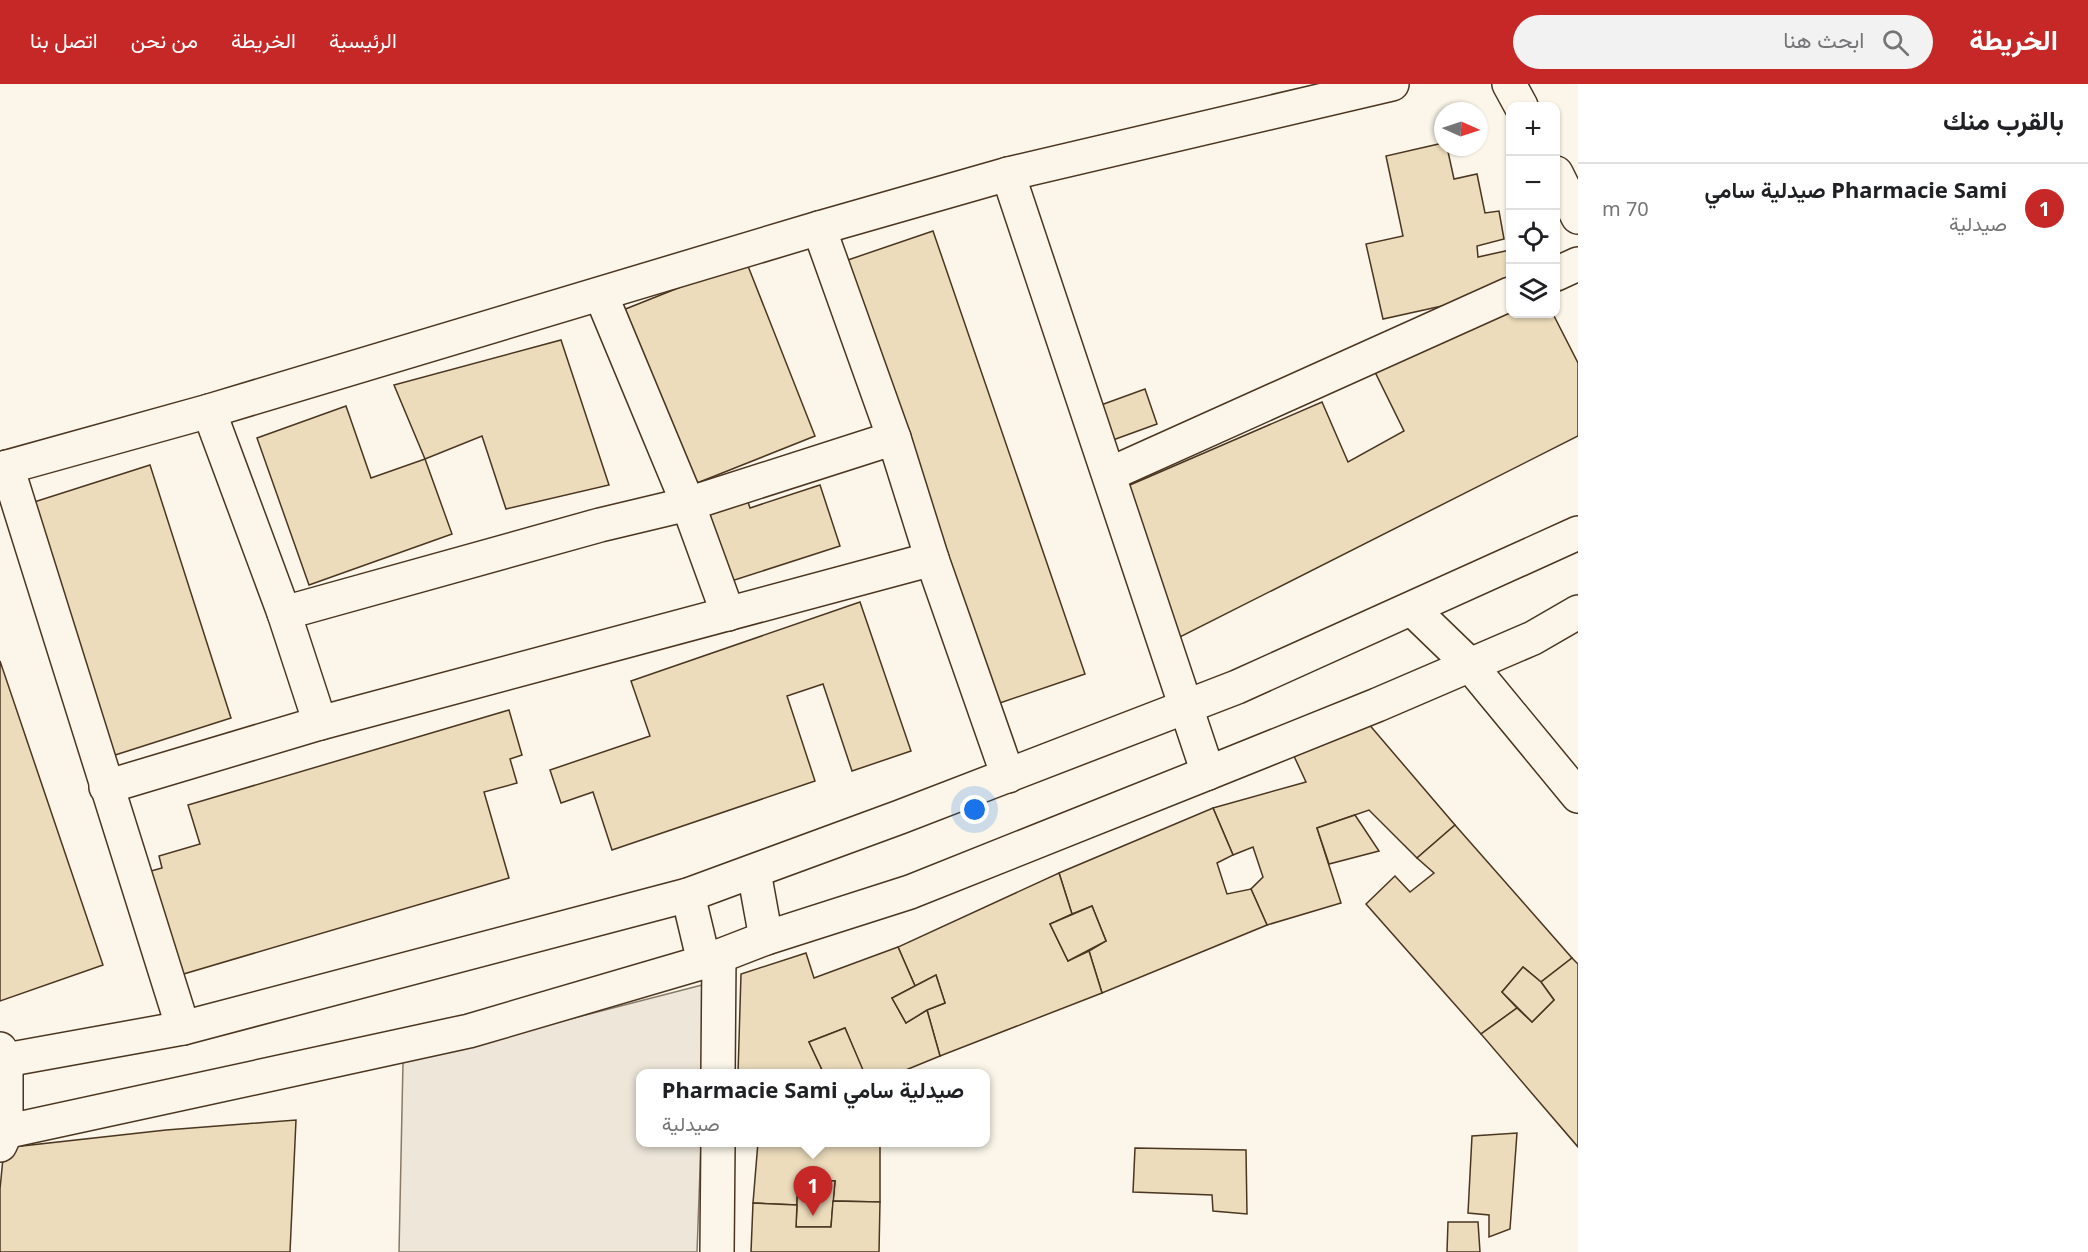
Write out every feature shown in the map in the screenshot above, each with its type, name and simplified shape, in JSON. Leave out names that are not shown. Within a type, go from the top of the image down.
[{"type":"street","points":[[183,1028],[3,468],[209,411],[819,228],[1008,174],[1392,84]]},
{"type":"street","points":[[1509,84],[1519,102]]},
{"type":"street","points":[[1008,174],[1208,773]]},
{"type":"street","points":[[1560,181],[1578,217]]},
{"type":"street","points":[[819,228],[894,438],[932,559],[1008,776]]},
{"type":"street","points":[[1560,272],[1578,264]]},
{"type":"street","points":[[601,295],[688,504],[728,614]]},
{"type":"street","points":[[1110,474],[1506,296]]},
{"type":"street","points":[[209,411],[284,613],[320,723]]},
{"type":"street","points":[[284,613],[600,525],[688,504],[894,438]]},
{"type":"street","points":[[1578,533],[1237,687],[1008,776],[688,895],[183,1028],[2,1057],[2,1137],[470,1032],[711,959],[766,938],[910,892],[1208,773],[1533,638],[1578,612]]},
{"type":"street","points":[[106,787],[320,723],[932,559]]},
{"type":"street","points":[[1412,609],[1470,665],[1578,796]]},
{"type":"street","points":[[754,872],[766,938]]},
{"type":"street","points":[[688,895],[711,959],[718,1069]]},
{"type":"street","points":[[717,1252],[718,1147]]},
{"type":"shaded area","points":[[706,984],[703,1069],[636,1069],[636,1147],[701,1147],[697,1252],[399,1252],[403,1062]]},
{"type":"building","points":[[1434,145],[1434,156],[1449,156],[1454,179],[1477,174],[1485,213],[1499,211],[1504,239],[1477,246],[1478,257],[1506,251],[1506,292],[1383,319],[1366,244],[1403,236],[1386,156]]},
{"type":"building","points":[[933,231],[1085,674],[994,705],[842,262]]},
{"type":"building","points":[[746,261],[815,436],[687,487],[618,312]]},
{"type":"building","points":[[1506,310],[1506,318],[1555,318],[1578,363],[1578,436],[1178,638],[1123,488],[1322,402],[1348,462],[1404,431],[1375,372]]},
{"type":"building","points":[[561,340],[609,485],[506,509],[482,436],[425,459],[394,385]]},
{"type":"building","points":[[1145,389],[1157,424],[1113,440],[1101,405]]},
{"type":"building","points":[[346,406],[371,478],[425,459],[452,534],[309,585],[257,438]]},
{"type":"building","points":[[150,465],[231,718],[112,756],[31,503]]},
{"type":"building","points":[[820,485],[840,546],[722,584],[698,512],[746,496],[750,508]]},
{"type":"building","points":[[860,602],[911,751],[852,771],[823,684],[787,696],[815,781],[612,850],[593,792],[561,803],[550,770],[650,736],[631,681]]},
{"type":"building","points":[[0,661],[103,965],[0,1001]]},
{"type":"building","points":[[509,710],[522,755],[510,759],[517,783],[484,792],[509,878],[170,978],[140,874],[162,868],[159,856],[200,844],[188,805]]},
{"type":"building","points":[[1367,722],[1455,825],[1417,858],[1369,810],[1317,828],[1341,903],[1267,925],[1251,889],[1263,877],[1253,847],[1233,855],[1213,808],[1306,782],[1293,754]]},
{"type":"building","points":[[1213,808],[1233,855],[1217,863],[1227,894],[1251,889],[1267,925],[1102,993],[1089,951],[1106,941],[1092,906],[1072,914],[1059,873]]},
{"type":"building","points":[[1355,815],[1379,851],[1329,864],[1317,828]]},
{"type":"building","points":[[1455,825],[1572,958],[1541,982],[1523,967],[1502,992],[1517,1008],[1481,1034],[1366,904],[1395,876],[1410,892],[1434,873],[1417,858]]},
{"type":"building","points":[[1059,873],[1072,914],[1050,924],[1068,961],[1089,951],[1102,993],[940,1056],[927,1010],[945,1003],[936,975],[915,986],[898,947]]},
{"type":"building","points":[[1092,906],[1106,941],[1068,961],[1050,924]]},
{"type":"building","points":[[898,947],[915,986],[892,998],[906,1023],[927,1010],[940,1056],[908,1069],[862,1069],[845,1028],[809,1042],[822,1069],[738,1069],[741,974],[806,953],[814,978]]},
{"type":"building","points":[[1572,958],[1578,964],[1578,1147],[1481,1034],[1517,1008],[1532,1022],[1554,1000],[1541,982]]},
{"type":"building","points":[[1523,967],[1541,982],[1554,1000],[1532,1022],[1502,992]]},
{"type":"building","points":[[936,975],[945,1003],[927,1010],[906,1023],[892,998]]},
{"type":"building","points":[[845,1028],[863,1069],[822,1069],[809,1042]]},
{"type":"building","points":[[296,1120],[290,1252],[0,1252],[0,1189],[4,1148],[166,1130]]},
{"type":"building","points":[[1517,1133],[1510,1229],[1489,1237],[1489,1215],[1468,1213],[1472,1136]]},
{"type":"building","points":[[758,1147],[880,1147],[880,1202],[833,1201],[835,1181],[798,1179],[797,1205],[753,1203]]},
{"type":"building","points":[[1135,1148],[1246,1150],[1247,1214],[1213,1211],[1212,1195],[1133,1192]]},
{"type":"building","points":[[798,1179],[835,1181],[831,1227],[796,1227]]},
{"type":"building","points":[[833,1201],[880,1202],[879,1252],[751,1252],[753,1203],[797,1205],[796,1227],[831,1227]]},
{"type":"building","points":[[1448,1222],[1478,1222],[1480,1252],[1447,1252]]},
{"type":"place","name":"Pharmacie Sami صيدلية سامي","points":[[813,1216]]}]
